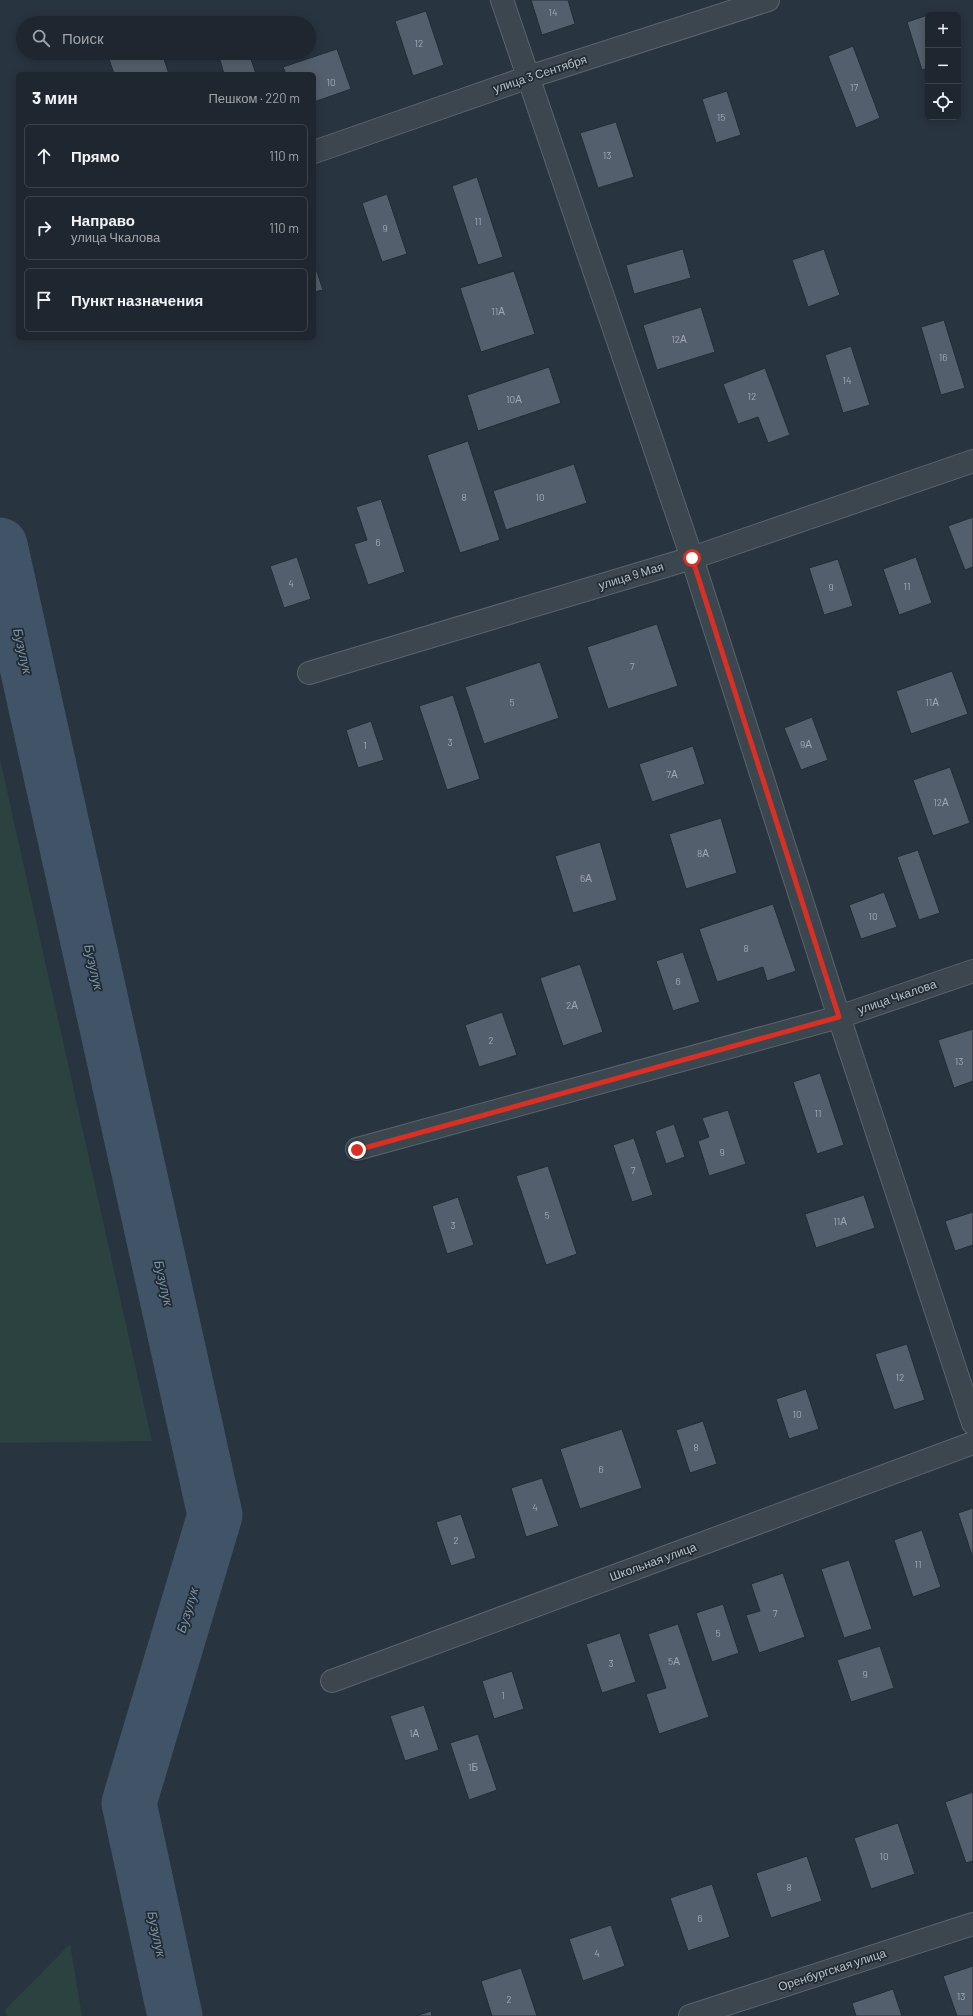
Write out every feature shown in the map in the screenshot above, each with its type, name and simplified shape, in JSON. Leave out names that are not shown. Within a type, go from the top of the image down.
[{"type":"street","points":[[502,0],[692,558],[839,1017],[973,1423]]},
{"type":"street","name":"улица 3 Сентября","points":[[316,151],[529,77],[768,0]]},
{"type":"street","name":"улица 9 Мая","points":[[309,674],[692,558],[973,461]]},
{"type":"street","name":"улица Чкалова","points":[[357,1150],[839,1017],[973,971]]},
{"type":"street","name":"Школьная улица","points":[[332,1681],[973,1443]]},
{"type":"street","name":"Оренбургская улица","points":[[690,2016],[973,1924]]},
{"type":"green space","points":[[0,759],[152,1441],[0,1443]]},
{"type":"green space","points":[[70,1944],[82,2016],[7,2016],[5,2010]]},
{"type":"building","points":[[531,0],[568,0],[575,24],[542,35]]},
{"type":"building","points":[[426,11],[444,65],[413,76],[395,21]]},
{"type":"building","points":[[925,16],[925,69],[922,70],[907,22]]},
{"type":"building","points":[[853,46],[880,118],[856,128],[828,56]]},
{"type":"building","points":[[337,49],[351,89],[316,101],[316,72],[285,72],[283,67],[304,60],[316,60],[316,56]]},
{"type":"building","points":[[109,60],[164,60],[168,72],[113,72]]},
{"type":"building","points":[[220,60],[251,60],[255,72],[223,72]]},
{"type":"building","points":[[727,91],[741,135],[716,143],[702,99]]},
{"type":"building","points":[[616,122],[634,177],[598,188],[580,133]]},
{"type":"building","points":[[477,177],[503,257],[478,265],[452,186]]},
{"type":"building","points":[[387,194],[407,254],[382,262],[362,203]]},
{"type":"building","points":[[683,249],[691,278],[634,294],[626,265]]},
{"type":"building","points":[[824,249],[840,295],[808,307],[792,260]]},
{"type":"building","points":[[316,269],[323,290],[316,292]]},
{"type":"building","points":[[514,271],[535,334],[481,352],[460,288]]},
{"type":"building","points":[[701,307],[715,352],[657,370],[643,325]]},
{"type":"building","points":[[944,320],[965,388],[941,395],[921,327]]},
{"type":"building","points":[[851,346],[870,405],[843,413],[825,355]]},
{"type":"building","points":[[549,367],[561,403],[478,431],[467,395]]},
{"type":"building","points":[[765,368],[790,435],[768,443],[758,417],[738,424],[723,384]]},
{"type":"building","points":[[468,441],[500,540],[460,553],[427,455]]},
{"type":"building","points":[[574,464],[587,503],[506,530],[493,491]]},
{"type":"building","points":[[381,499],[405,572],[368,585],[354,544],[367,540],[356,507]]},
{"type":"building","points":[[973,517],[973,567],[965,570],[948,526]]},
{"type":"building","points":[[297,557],[311,599],[284,608],[270,566]]},
{"type":"building","points":[[916,557],[932,603],[899,615],[883,569]]},
{"type":"building","points":[[838,559],[853,606],[824,615],[809,568]]},
{"type":"building","points":[[657,624],[678,686],[608,709],[587,647]]},
{"type":"building","points":[[540,662],[559,718],[484,744],[465,687]]},
{"type":"building","points":[[952,671],[968,714],[911,734],[896,691]]},
{"type":"building","points":[[453,695],[480,779],[447,790],[419,706]]},
{"type":"building","points":[[812,717],[828,760],[801,770],[784,728]]},
{"type":"building","points":[[371,721],[384,760],[358,768],[346,730]]},
{"type":"building","points":[[693,746],[705,784],[652,802],[639,764]]},
{"type":"building","points":[[950,767],[970,823],[933,836],[913,780]]},
{"type":"building","points":[[721,818],[737,873],[686,889],[669,834]]},
{"type":"building","points":[[600,842],[617,900],[573,913],[555,856]]},
{"type":"building","points":[[918,850],[940,913],[919,920],[897,857]]},
{"type":"building","points":[[884,892],[897,927],[861,939],[849,905]]},
{"type":"building","points":[[773,904],[796,971],[767,981],[763,967],[717,982],[699,929]]},
{"type":"building","points":[[683,952],[700,1002],[673,1011],[656,961]]},
{"type":"building","points":[[580,964],[603,1032],[563,1046],[540,978]]},
{"type":"building","points":[[502,1012],[517,1055],[479,1067],[465,1025]]},
{"type":"building","points":[[973,1029],[973,1081],[954,1088],[938,1040]]},
{"type":"building","points":[[820,1073],[844,1145],[817,1154],[793,1082]]},
{"type":"building","points":[[728,1110],[746,1164],[709,1176],[698,1141],[709,1137],[702,1118]]},
{"type":"building","points":[[674,1124],[685,1157],[666,1164],[655,1131]]},
{"type":"building","points":[[634,1138],[653,1195],[632,1202],[613,1145]]},
{"type":"building","points":[[548,1166],[577,1254],[546,1265],[516,1176]]},
{"type":"building","points":[[864,1195],[875,1228],[816,1248],[805,1214]]},
{"type":"building","points":[[458,1197],[474,1245],[447,1254],[432,1206]]},
{"type":"building","points":[[973,1212],[973,1245],[955,1251],[945,1221]]},
{"type":"building","points":[[907,1344],[925,1400],[894,1410],[875,1354]]},
{"type":"building","points":[[806,1389],[819,1429],[789,1439],[776,1399]]},
{"type":"building","points":[[703,1421],[717,1464],[690,1473],[676,1430]]},
{"type":"building","points":[[622,1429],[642,1488],[580,1509],[560,1449]]},
{"type":"building","points":[[542,1478],[559,1526],[526,1537],[511,1488]]},
{"type":"building","points":[[973,1508],[973,1558],[958,1513]]},
{"type":"building","points":[[461,1514],[476,1558],[451,1566],[436,1522]]},
{"type":"building","points":[[922,1530],[941,1587],[913,1597],[894,1540]]},
{"type":"building","points":[[849,1560],[872,1629],[844,1638],[821,1569]]},
{"type":"building","points":[[783,1573],[805,1637],[759,1653],[746,1615],[760,1611],[751,1584]]},
{"type":"building","points":[[723,1604],[739,1653],[712,1662],[696,1613]]},
{"type":"building","points":[[678,1624],[709,1717],[659,1734],[646,1694],[666,1688],[648,1634]]},
{"type":"building","points":[[620,1633],[636,1682],[602,1693],[586,1644]]},
{"type":"building","points":[[880,1646],[894,1688],[851,1702],[837,1660]]},
{"type":"building","points":[[512,1671],[524,1709],[494,1719],[482,1681]]},
{"type":"building","points":[[424,1705],[439,1750],[405,1761],[390,1716]]},
{"type":"building","points":[[478,1734],[497,1790],[469,1800],[450,1743]]},
{"type":"building","points":[[973,1792],[973,1861],[966,1863],[945,1802]]},
{"type":"building","points":[[898,1823],[915,1874],[871,1889],[854,1838]]},
{"type":"building","points":[[807,1856],[822,1901],[771,1918],[756,1873]]},
{"type":"building","points":[[712,1884],[730,1937],[688,1951],[670,1898]]},
{"type":"building","points":[[611,1925],[625,1966],[583,1981],[569,1939]]},
{"type":"building","points":[[973,1966],[973,2016],[957,2016],[943,1976]]},
{"type":"building","points":[[521,1968],[537,2016],[492,2016],[481,1981]]},
{"type":"building","points":[[893,1989],[902,2016],[856,2016],[852,2003]]},
{"type":"building","points":[[431,2011],[432,2016],[416,2016]]},
{"type":"waterway","name":"Бузулук","points":[[0,545],[215,1515],[129,1803],[175,2016]]},
{"type":"route","points":[[357,1150],[839,1017],[692,558]]}]
